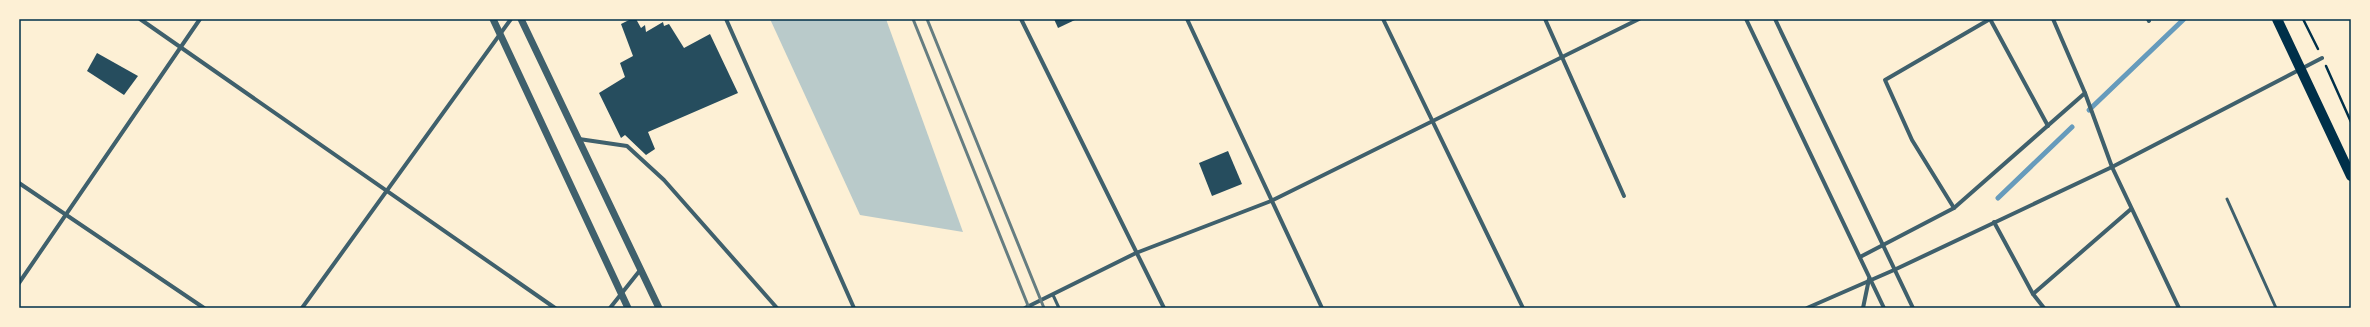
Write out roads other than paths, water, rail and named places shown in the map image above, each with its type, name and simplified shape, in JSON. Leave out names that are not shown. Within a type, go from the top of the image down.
[{"type":"main road","points":[[2277,19],[2351,176]]},
{"type":"street","points":[[140,19],[555,308]]},
{"type":"street","points":[[19,283],[182,48],[200,19]]},
{"type":"street","points":[[493,19],[628,308]]},
{"type":"street","points":[[302,308],[511,19]]},
{"type":"street","points":[[520,19],[641,269],[658,308]]},
{"type":"street","points":[[726,19],[854,308]]},
{"type":"street","points":[[1021,19],[1164,308]]},
{"type":"street","points":[[1187,19],[1322,308]]},
{"type":"street","points":[[1382,19],[1524,308]]},
{"type":"street","points":[[1545,19],[1624,196]]},
{"type":"street","points":[[1025,308],[1136,254],[1271,201],[1639,19]]},
{"type":"street","points":[[1746,19],[1884,308]]},
{"type":"street","points":[[1775,19],[1882,246],[1913,308]]},
{"type":"street","points":[[1954,208],[1912,140],[1885,80],[1990,19],[2048,126]]},
{"type":"street","points":[[2052,19],[2089,102],[2112,167],[2179,308]]},
{"type":"street","points":[[1807,308],[1869,279],[1894,270],[2112,167],[2322,58]]},
{"type":"street","points":[[1860,257],[1954,208],[2085,93]]},
{"type":"street","points":[[578,139],[627,146],[664,180],[777,308]]},
{"type":"street","points":[[19,183],[204,308]]},
{"type":"street","points":[[2033,294],[2131,208]]},
{"type":"street","points":[[1994,222],[2033,294],[2044,308]]},
{"type":"street","points":[[610,308],[621,292],[641,269]]},
{"type":"street","points":[[1863,308],[1869,279]]},
{"type":"lane","points":[[2227,199],[2276,308]]},
{"type":"lane","points":[[1053,294],[1059,308]]},
{"type":"waterway","points":[[2089,110],[2184,19]]},
{"type":"waterway","points":[[1998,198],[2072,127]]},
{"type":"railway","points":[[913,19],[1029,308]]},
{"type":"railway","points":[[927,19],[1044,308]]}]
